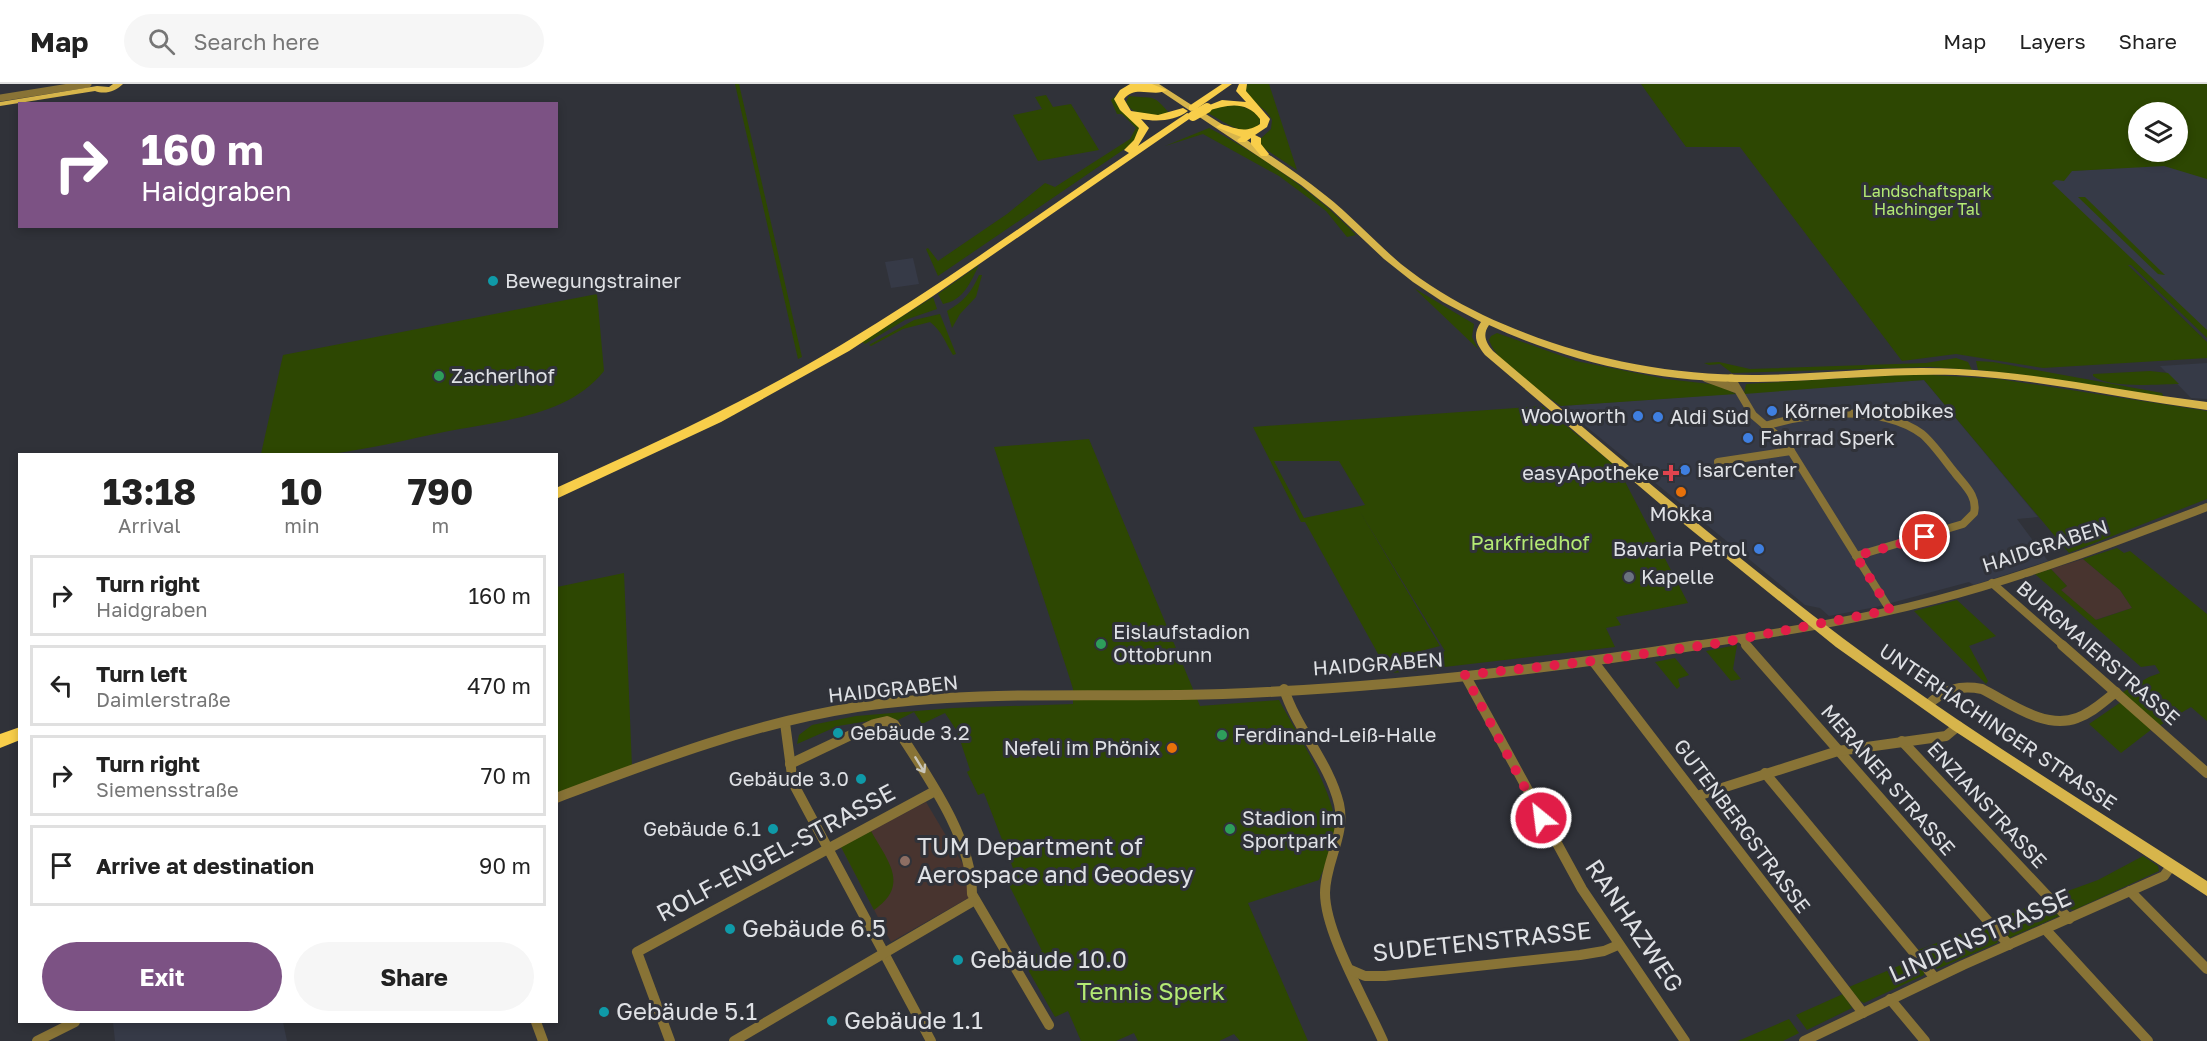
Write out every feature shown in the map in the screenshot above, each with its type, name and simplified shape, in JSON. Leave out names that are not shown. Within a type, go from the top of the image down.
[{"type":"highway","points":[[558,493],[652,451],[758,398],[845,348],[1193,111],[1228,84]]},
{"type":"highway","points":[[558,487],[666,438],[773,383],[851,338],[933,288],[1121,157],[1235,84]]},
{"type":"highway","points":[[1243,84],[1241,91],[1243,96],[1269,116],[1268,127],[1243,141]]},
{"type":"highway","points":[[1138,85],[1127,92],[1122,100],[1127,109],[1134,114],[1161,118],[1228,102],[1246,104],[1263,116],[1264,125],[1257,134],[1256,144],[1264,154]]},
{"type":"highway","points":[[1121,157],[1138,141],[1144,128],[1140,121],[1127,112],[1119,102],[1123,92],[1138,85],[1158,87]]},
{"type":"highway","points":[[1221,127],[1242,134],[1257,134]]},
{"type":"highway","points":[[0,733],[18,726]]},
{"type":"highway","points":[[0,741],[18,734]]},
{"type":"main road","points":[[0,104],[99,86],[101,91],[108,90],[119,84]]},
{"type":"main road","points":[[1158,87],[1264,154]]},
{"type":"main road","name":"UNTERHACHINGER STRASSE","points":[[1264,154],[1326,200],[1409,275],[1469,312],[1485,328],[1489,353],[1816,624],[1958,726],[2207,889]]},
{"type":"main road","points":[[1485,328],[1584,357],[1646,370],[1704,377],[1912,371],[1962,372],[2034,380],[2207,406]]},
{"type":"street","points":[[0,98],[88,84]]},
{"type":"street","points":[[1704,377],[1736,389]]},
{"type":"street","points":[[1731,378],[1753,415],[1783,439],[1890,610]]},
{"type":"street","points":[[1765,426],[1788,419],[1864,413],[1892,418],[1923,435],[1974,497],[1976,504],[1974,513],[1963,524],[1856,556]]},
{"type":"street","points":[[1718,462],[1737,460],[1758,453],[1791,451]]},
{"type":"street","name":"HAIDGRABEN","points":[[558,797],[705,746],[785,723],[857,707],[935,699],[1202,695],[1284,689],[1465,675],[1593,661],[1741,639],[1890,610],[1992,583],[2117,541],[2207,507]]},
{"type":"street","name":"BURGMAIERSTRASSE","points":[[1992,583],[2207,773]]},
{"type":"street","name":"MERANER STRASSE","points":[[1741,639],[2008,945]]},
{"type":"street","name":"GUTENBERGSTRASSE","points":[[1593,661],[1863,1013]]},
{"type":"street","name":"RANHAZWEG","points":[[1465,675],[1561,853],[1618,945],[1685,1041]]},
{"type":"street","points":[[1928,705],[1947,690],[1972,687],[1982,689],[2045,718],[2068,721],[2081,716],[2116,692]]},
{"type":"street","points":[[1284,689],[1294,716],[1332,785],[1340,806],[1340,837],[1325,886],[1329,921],[1383,1041]]},
{"type":"street","points":[[790,764],[874,724],[887,721],[894,724],[948,811],[972,875],[972,894],[975,900],[1049,1025]]},
{"type":"street","points":[[785,723],[793,783],[931,1041]]},
{"type":"street","points":[[1697,796],[1838,751],[1946,736],[1958,726]]},
{"type":"street","name":"ENZIANSTRASSE","points":[[1902,741],[2069,919]]},
{"type":"street","points":[[1766,773],[1935,978]]},
{"type":"street","name":"ROLF-ENGEL-STRASSE","points":[[670,1041],[637,951],[935,791]]},
{"type":"street","name":"LINDENSTRASSE","points":[[1804,1041],[1935,978],[2164,876],[2171,866]]},
{"type":"street","points":[[2130,891],[2207,969]]},
{"type":"street","points":[[734,1041],[975,900]]},
{"type":"street","points":[[2045,929],[2148,1041]]},
{"type":"street","name":"SUDETENSTRASSE","points":[[1351,970],[1365,976],[1385,976],[1580,955],[1604,951],[1618,945]]},
{"type":"street","points":[[1890,999],[1925,1041]]},
{"type":"street","points":[[37,1041],[73,1023]]},
{"type":"street","points":[[536,1023],[543,1041]]},
{"type":"shaded area","points":[[2163,165],[2207,178],[2207,333],[2040,173]]},
{"type":"shaded area","points":[[913,258],[919,284],[891,288],[885,262]]},
{"type":"shaded area","points":[[2207,363],[2207,399],[2191,398],[2160,366]]},
{"type":"shaded area","points":[[1924,380],[2038,517],[2017,519],[2048,561],[1974,585],[1969,582],[1876,607],[1829,616],[1820,608],[1805,605],[1561,406]]},
{"type":"shaded area","points":[[2083,559],[2120,590],[2132,608],[2095,620],[2061,590],[2067,586],[2051,569]]},
{"type":"shaded area","name":"TUM Department of Aerospace and Geodesy","points":[[926,802],[970,876],[970,897],[891,942],[841,847]]},
{"type":"shaded area","points":[[113,1023],[283,1023],[287,1041],[115,1041]]},
{"type":"green space","points":[[735,84],[739,84],[802,357],[798,359]]},
{"type":"green space","points":[[1248,84],[1269,84],[1297,170],[1262,147],[1258,141],[1271,129],[1272,120],[1266,111],[1250,98],[1245,88]]},
{"type":"green space","name":"Landschaftspark Hachinger Tal","points":[[1641,84],[2207,84],[2207,179],[2164,166],[2072,171],[2064,181],[2056,180],[2052,183],[2207,330],[2207,338],[2131,265],[2128,265],[2207,342],[2207,358],[2043,368],[1956,354],[1902,361],[1740,147],[1686,147]]},
{"type":"green space","points":[[1118,94],[1136,119],[1142,132],[1129,146],[938,276],[926,249],[928,248],[938,261],[1007,214],[1045,183],[1055,187],[1130,139],[1136,128],[1122,114],[1117,114],[1111,100]]},
{"type":"green space","points":[[1046,95],[1053,107],[1071,104],[1099,150],[1038,161],[1013,115],[1042,109],[1035,97]]},
{"type":"green space","points":[[1129,96],[1152,98],[1170,114],[1151,116],[1140,114],[1126,102]]},
{"type":"green space","points":[[1239,105],[1253,111],[1261,119],[1252,131],[1236,128],[1206,112],[1218,106]]},
{"type":"green space","points":[[1209,128],[1287,176],[1324,205],[1356,235],[1347,237],[1326,211],[1279,176],[1203,134],[1165,146]]},
{"type":"green space","points":[[2078,197],[2085,197],[2165,275],[2158,274]]},
{"type":"green space","points":[[979,265],[961,295],[943,304],[938,294]]},
{"type":"green space","points":[[979,275],[982,275],[976,297],[960,314],[952,328],[947,311],[966,296]]},
{"type":"green space","points":[[1414,288],[1474,324],[1472,337],[1478,349]]},
{"type":"green space","name":"Zacherlhof","points":[[597,294],[604,371],[589,386],[571,398],[552,408],[530,415],[359,450],[337,453],[261,453],[283,355]]},
{"type":"green space","points":[[933,297],[937,309],[905,320],[865,344],[862,342]]},
{"type":"green space","points":[[940,314],[956,354],[953,355],[940,333],[930,322],[903,329],[869,345],[914,320]]},
{"type":"green space","points":[[1497,333],[1576,361],[1666,379],[1719,385],[1736,394],[1561,406],[1520,377],[1501,359],[1489,340]]},
{"type":"green space","points":[[1956,358],[1968,362],[1972,370],[1930,367],[1732,373],[1720,364],[1704,363],[1719,362],[1750,369],[1926,363]]},
{"type":"green space","points":[[1976,361],[1993,362],[2162,393],[2164,398],[1978,370]]},
{"type":"green space","points":[[2150,371],[2168,373],[2179,384],[2111,383],[2093,376],[2093,374]]},
{"type":"green space","points":[[1916,374],[1999,379],[2207,411],[2207,499],[2069,553],[1924,380],[1744,394],[1746,384]]},
{"type":"green space","name":"Parkfriedhof","points":[[1542,406],[1618,468],[1688,603],[1616,617],[1621,625],[1606,628],[1615,647],[1393,673],[1401,669],[1399,665],[1445,651],[1359,510],[1440,646],[1382,661],[1305,522],[1301,522],[1253,427]],"holes":[[[1274,461],[1339,461],[1365,505],[1304,518]]]},
{"type":"green space","name":"Tennis Sperk","points":[[1089,439],[1200,706],[1279,700],[1316,767],[1331,804],[1335,821],[1335,836],[1319,880],[1248,903],[1308,1041],[1240,1041],[1234,1034],[1219,1041],[1138,1041],[1134,1033],[1116,1041],[1081,1041],[1068,1011],[1055,1017],[1023,961],[1042,951],[1009,885],[1018,881],[984,793],[978,795],[967,772],[970,770],[957,731],[945,713],[922,724],[914,712],[898,720],[886,718],[838,726],[797,744],[799,735],[812,725],[856,716],[953,708],[1073,704],[1073,689],[994,447]]},
{"type":"green space","points":[[2117,548],[2124,553],[2130,551],[2207,614],[2207,721],[2191,707],[2159,726],[2125,697],[2123,692],[2160,673],[2155,665],[2141,667],[2035,574],[2051,569],[2067,586],[2061,590],[2096,620],[2132,608],[2120,590],[2083,559]]},
{"type":"green space","points":[[624,573],[632,767],[558,794],[558,587]]},
{"type":"green space","points":[[1957,600],[1996,636],[1969,646],[1988,681],[1986,684],[1914,611]]},
{"type":"green space","points":[[1737,645],[1733,669],[1741,679],[1731,681],[1706,651]]},
{"type":"green space","points":[[1675,658],[1689,675],[1678,679],[1680,686],[1677,689],[1655,662]]},
{"type":"green space","points":[[2121,702],[2152,729],[2121,753],[2089,724]]},
{"type":"green space","points":[[871,831],[889,862],[894,882],[885,901],[874,910],[841,847]]},
{"type":"green space","points":[[2143,856],[2158,866],[2159,871],[2074,910],[2066,908],[2054,896],[2098,880]]},
{"type":"green space","points":[[2047,899],[2059,916],[2009,938],[1994,921]]},
{"type":"green space","points":[[1985,925],[1998,941],[1997,943],[1937,969],[1918,950]]},
{"type":"green space","points":[[1915,959],[1924,970],[1924,975],[1864,1003],[1849,987]]},
{"type":"green space","points":[[1843,994],[1852,1008],[1807,1030],[1796,1015]]},
{"type":"green space","points":[[1789,1019],[1799,1033],[1783,1041],[1738,1041]]},
{"type":"place","name":"Bewegungstrainer","points":[[493,281]]},
{"type":"place","name":"Zacherlhof","points":[[439,376]]},
{"type":"place","name":"Körner Motobikes","points":[[1772,411]]},
{"type":"place","name":"Woolworth","points":[[1638,416]]},
{"type":"place","name":"Aldi Süd","points":[[1658,417]]},
{"type":"place","name":"Fahrrad Sperk","points":[[1748,438]]},
{"type":"place","name":"isarCenter","points":[[1685,470]]},
{"type":"place","name":"easyApotheke","points":[[1671,473]]},
{"type":"place","name":"Mokka","points":[[1681,492]]},
{"type":"place","name":"Bavaria Petrol","points":[[1759,549]]},
{"type":"place","name":"Kapelle","points":[[1629,577]]},
{"type":"place","name":"Eislaufstadion Ottobrunn","points":[[1101,644]]},
{"type":"place","name":"Gebäude 3.2","points":[[838,733]]},
{"type":"place","name":"Ferdinand-Leiß-Halle","points":[[1222,735]]},
{"type":"place","name":"Nefeli im Phönix","points":[[1172,748]]},
{"type":"place","name":"Gebäude 3.0","points":[[861,779]]},
{"type":"place","name":"Gebäude 6.1","points":[[773,829]]},
{"type":"place","name":"Stadion im Sportpark","points":[[1230,829]]},
{"type":"place","name":"TUM Department of Aerospace and Geodesy","points":[[905,861]]},
{"type":"place","name":"Gebäude 6.5","points":[[730,929]]},
{"type":"place","name":"Gebäude 10.0","points":[[958,960]]},
{"type":"place","name":"Gebäude 5.1","points":[[604,1012]]},
{"type":"place","name":"Gebäude 1.1","points":[[832,1021]]},
{"type":"route","points":[[1541,818],[1465,675],[1593,661],[1714,644],[1890,610],[1856,556],[1925,537]]}]
